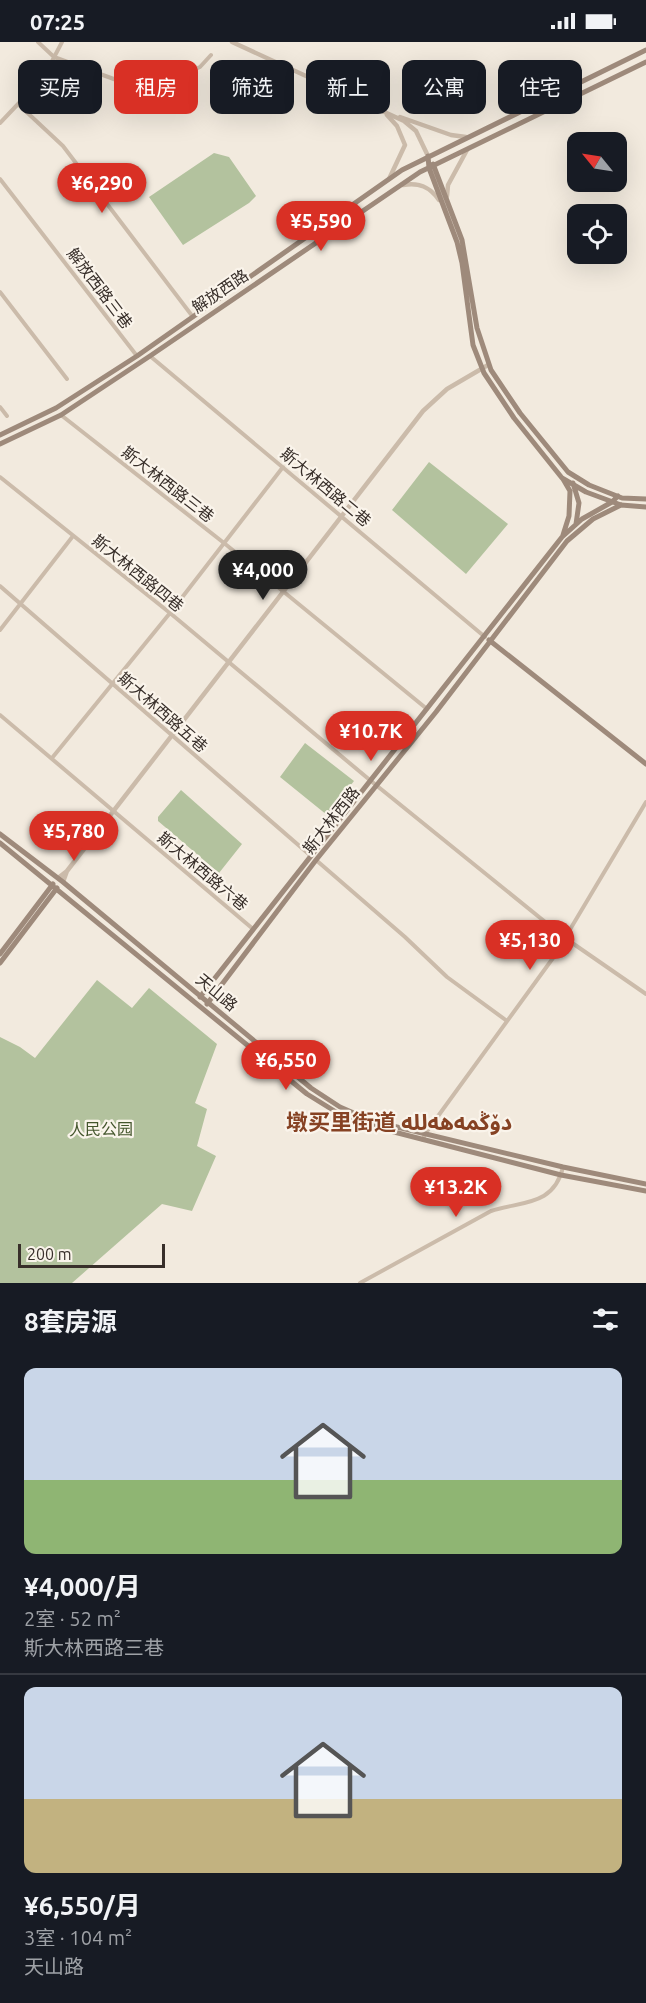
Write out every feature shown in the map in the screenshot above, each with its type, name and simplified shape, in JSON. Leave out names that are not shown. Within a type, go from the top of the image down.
[{"type":"main road","name":"解放西路","points":[[0,435],[56,408],[137,356],[402,170],[646,50]]},
{"type":"main road","name":"解放西路","points":[[0,444],[61,414],[150,356],[398,186],[471,147],[646,62]]},
{"type":"main road","points":[[428,156],[457,242],[473,345],[481,369],[514,418],[570,491],[569,516],[562,537]]},
{"type":"main road","points":[[445,203],[462,240],[477,328],[488,365],[520,413],[568,472],[573,484],[579,503],[576,525],[571,537]]},
{"type":"main road","points":[[568,472],[589,485],[618,496],[646,499]]},
{"type":"main road","points":[[562,478],[586,492],[612,502],[646,507]]},
{"type":"main road","points":[[562,537],[618,496]]},
{"type":"main road","points":[[571,537],[593,519],[621,505]]},
{"type":"main road","name":"斯大林西路","points":[[373,783],[436,712],[562,537]]},
{"type":"main road","name":"斯大林西路","points":[[206,1005],[428,709],[571,537]]},
{"type":"main road","points":[[487,639],[646,764]]},
{"type":"main road","name":"天山路","points":[[0,834],[60,880],[198,999]]},
{"type":"main road","name":"天山路","points":[[0,843],[206,1005],[307,1094],[336,1112],[367,1125],[646,1184]]},
{"type":"main road","name":"斯大林西路","points":[[198,999],[253,929],[314,858]]},
{"type":"main road","points":[[0,963],[60,880]]},
{"type":"main road","points":[[0,954],[55,887]]},
{"type":"main road","name":"天山路","points":[[424,1137],[561,1175],[646,1191]]},
{"type":"street","points":[[38,42],[54,57],[130,86],[174,78],[200,68],[212,55]]},
{"type":"street","points":[[52,60],[62,42]]},
{"type":"street","points":[[232,42],[306,76]]},
{"type":"street","points":[[0,123],[18,104]]},
{"type":"street","points":[[29,114],[63,146],[193,317]]},
{"type":"street","points":[[386,183],[405,145],[397,126],[387,114]]},
{"type":"street","points":[[388,114],[404,121],[416,131],[428,156]]},
{"type":"street","points":[[389,114],[451,135],[466,137]]},
{"type":"street","points":[[445,203],[448,185],[463,156],[471,147]]},
{"type":"street","name":"解放西路三巷","points":[[0,179],[137,356]]},
{"type":"street","points":[[398,186],[414,183],[421,185],[445,203]]},
{"type":"street","points":[[0,292],[67,379]]},
{"type":"street","name":"斯大林西路二巷","points":[[150,356],[487,639]]},
{"type":"street","points":[[60,880],[434,399],[460,380],[488,365]]},
{"type":"street","points":[[0,406],[7,416]]},
{"type":"street","name":"斯大林西路三巷","points":[[61,414],[428,709]]},
{"type":"street","points":[[52,758],[170,613],[283,467]]},
{"type":"street","name":"斯大林西路四巷","points":[[0,477],[170,613],[373,783],[565,938],[646,994]]},
{"type":"street","points":[[0,630],[73,536]]},
{"type":"street","name":"斯大林西路五巷","points":[[0,586],[405,937],[447,977],[507,1021]]},
{"type":"street","name":"斯大林西路六巷","points":[[0,715],[253,929]]},
{"type":"street","points":[[424,1137],[553,958],[646,802]]},
{"type":"street","points":[[360,1283],[491,1211],[535,1202],[542,1198],[551,1191],[563,1167]]},
{"type":"green space","points":[[214,153],[229,157],[256,196],[249,203],[183,245],[149,197]]},
{"type":"green space","points":[[429,462],[508,524],[466,574],[392,510]]},
{"type":"green space","points":[[305,743],[354,781],[327,815],[280,777]]},
{"type":"green space","points":[[181,790],[242,844],[219,873],[158,821],[158,817]]},
{"type":"green space","name":"人民公园","points":[[97,980],[132,1008],[149,988],[217,1044],[195,1103],[207,1109],[197,1146],[216,1156],[192,1211],[162,1204],[72,1283],[0,1283],[0,1037],[35,1058]]},
{"type":"district","name":"墩买里街道 دۆڭمەھەللە","points":[[399,1122]]}]
